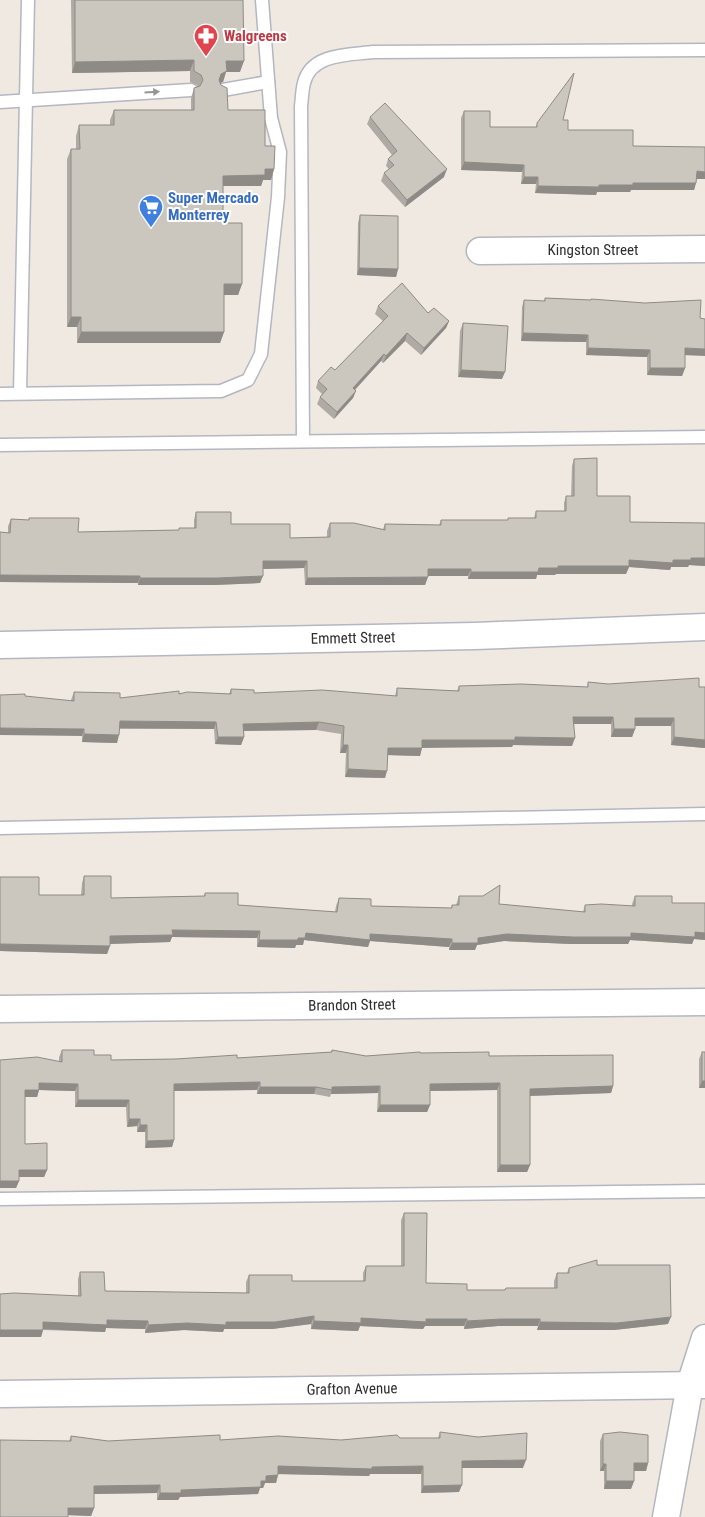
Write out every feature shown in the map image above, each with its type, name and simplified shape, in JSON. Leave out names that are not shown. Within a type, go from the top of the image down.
[{"type":"street","name":"Kingston Street","points":[[480,251],[705,249]]},
{"type":"street","name":"Emmett Street","points":[[0,645],[475,636],[705,626]]},
{"type":"street","name":"Brandon Street","points":[[0,1009],[705,1002]]},
{"type":"street","points":[[666,1517],[698,1385],[705,1338]]},
{"type":"street","name":"Grafton Avenue","points":[[0,1394],[698,1385]]},
{"type":"lane","points":[[20,393],[28,0]]},
{"type":"lane","points":[[0,394],[221,391],[248,380],[262,354],[278,197],[280,152],[271,118],[262,0]]},
{"type":"lane","points":[[303,441],[301,106],[304,82],[312,66],[330,57],[373,52],[705,50]]},
{"type":"lane","points":[[223,90],[268,82]]},
{"type":"lane","points":[[0,102],[191,90]]},
{"type":"lane","points":[[0,445],[705,437]]},
{"type":"lane","points":[[0,828],[705,814]]},
{"type":"lane","points":[[0,1199],[705,1191]]},
{"type":"building","points":[[75,0],[243,0],[244,61],[226,61],[227,71],[221,74],[219,80],[221,85],[227,88],[228,110],[265,110],[265,146],[275,146],[274,169],[265,169],[265,175],[223,176],[223,223],[242,223],[242,284],[224,284],[224,332],[81,332],[81,317],[71,317],[71,149],[80,149],[79,125],[114,125],[114,110],[194,110],[194,88],[200,86],[203,80],[201,75],[194,71],[194,60],[75,62]]},
{"type":"building","points":[[574,73],[563,120],[568,120],[568,130],[633,130],[633,146],[705,147],[705,172],[697,171],[696,183],[633,183],[633,185],[599,185],[599,187],[538,186],[538,177],[524,177],[524,165],[464,162],[464,111],[490,111],[490,127],[537,127],[537,123]]},
{"type":"building","points":[[385,103],[447,169],[407,200],[384,173],[394,165],[388,159],[397,151],[370,117]]},
{"type":"building","points":[[360,215],[398,216],[398,269],[359,268]]},
{"type":"building","points":[[402,283],[428,313],[434,308],[449,321],[424,348],[407,333],[386,356],[384,354],[353,388],[356,391],[337,412],[320,397],[327,389],[318,381],[331,367],[335,370],[388,316],[378,306]]},
{"type":"building","points":[[545,298],[645,303],[701,300],[700,318],[705,319],[705,349],[685,348],[685,368],[650,368],[650,350],[588,348],[588,335],[523,333],[524,300],[545,301]]},
{"type":"building","points":[[463,323],[508,326],[505,372],[461,370]]},
{"type":"building","points":[[597,458],[597,496],[630,496],[630,522],[705,523],[705,558],[673,560],[673,563],[629,560],[629,566],[558,566],[558,568],[539,568],[538,572],[471,572],[471,569],[428,569],[428,577],[307,578],[307,561],[263,561],[263,576],[140,578],[140,576],[0,575],[0,532],[10,533],[11,519],[79,518],[78,532],[179,530],[179,528],[196,528],[196,512],[231,512],[231,524],[290,524],[290,538],[330,537],[330,523],[354,523],[385,530],[385,524],[441,525],[441,520],[536,518],[536,511],[566,511],[566,496],[574,496],[574,459]]},
{"type":"building","points":[[699,678],[699,687],[705,687],[705,740],[674,737],[674,718],[635,718],[635,729],[614,729],[613,717],[573,717],[575,738],[515,737],[515,740],[422,740],[422,748],[388,748],[387,771],[348,769],[348,745],[343,745],[344,726],[319,722],[243,724],[244,737],[218,737],[216,722],[120,721],[119,735],[84,734],[84,729],[0,728],[0,695],[25,694],[25,696],[74,701],[74,692],[120,693],[120,698],[179,691],[179,694],[187,692],[231,694],[231,689],[254,690],[254,693],[322,690],[397,696],[397,688],[459,691],[459,686],[521,684],[588,687],[588,682],[608,684]]},
{"type":"building","points":[[84,876],[111,876],[111,898],[205,896],[205,893],[238,893],[238,905],[337,912],[339,898],[371,899],[371,906],[452,908],[452,905],[459,905],[459,896],[483,896],[500,885],[499,904],[585,912],[585,905],[635,906],[635,896],[672,896],[672,903],[705,903],[705,933],[695,932],[695,937],[631,933],[631,937],[507,934],[478,938],[478,943],[452,943],[452,939],[370,934],[370,940],[306,933],[305,938],[298,938],[298,940],[259,940],[260,931],[172,930],[173,935],[110,936],[110,946],[0,944],[0,877],[39,877],[39,895],[84,895]]},
{"type":"building","points":[[62,1050],[94,1050],[94,1055],[111,1055],[111,1060],[176,1059],[237,1055],[237,1058],[332,1052],[332,1050],[366,1056],[420,1052],[489,1052],[489,1056],[613,1055],[613,1086],[530,1089],[530,1165],[500,1165],[500,1083],[430,1084],[430,1105],[380,1105],[380,1086],[332,1087],[332,1090],[316,1087],[260,1087],[260,1082],[174,1084],[174,1140],[147,1141],[147,1125],[140,1125],[140,1119],[129,1119],[129,1100],[78,1100],[78,1084],[39,1083],[39,1090],[25,1090],[25,1144],[47,1143],[47,1170],[19,1170],[19,1181],[0,1181],[0,1060],[37,1057],[62,1062]]},
{"type":"building","points":[[702,1052],[705,1052],[705,1081],[702,1081]]},
{"type":"building","points":[[404,1213],[427,1213],[426,1283],[467,1284],[467,1290],[557,1288],[557,1273],[569,1273],[569,1268],[597,1260],[597,1265],[670,1265],[671,1317],[617,1323],[540,1322],[540,1319],[467,1321],[467,1319],[426,1319],[426,1322],[361,1318],[361,1323],[314,1321],[314,1316],[275,1322],[226,1322],[226,1325],[187,1323],[148,1325],[148,1321],[107,1320],[107,1325],[43,1322],[43,1330],[0,1330],[0,1294],[81,1296],[80,1272],[104,1272],[105,1291],[249,1293],[249,1275],[292,1275],[292,1281],[365,1281],[366,1266],[404,1266]]},
{"type":"building","points":[[440,1432],[478,1437],[527,1433],[526,1460],[462,1461],[462,1485],[423,1486],[423,1466],[372,1467],[372,1469],[278,1466],[278,1475],[266,1476],[266,1481],[261,1481],[261,1487],[181,1490],[181,1493],[160,1493],[160,1485],[94,1486],[94,1508],[68,1508],[68,1517],[0,1517],[0,1440],[71,1441],[71,1436],[108,1441],[220,1435],[220,1440],[278,1436],[341,1440],[397,1435],[400,1438],[440,1438]]},
{"type":"building","points":[[620,1432],[648,1435],[648,1463],[634,1463],[634,1481],[606,1481],[606,1464],[603,1464],[603,1434]]},
{"type":"place","name":"Walgreens","points":[[206,57]]},
{"type":"place","name":"Super Mercado Monterrey","points":[[151,228]]}]
